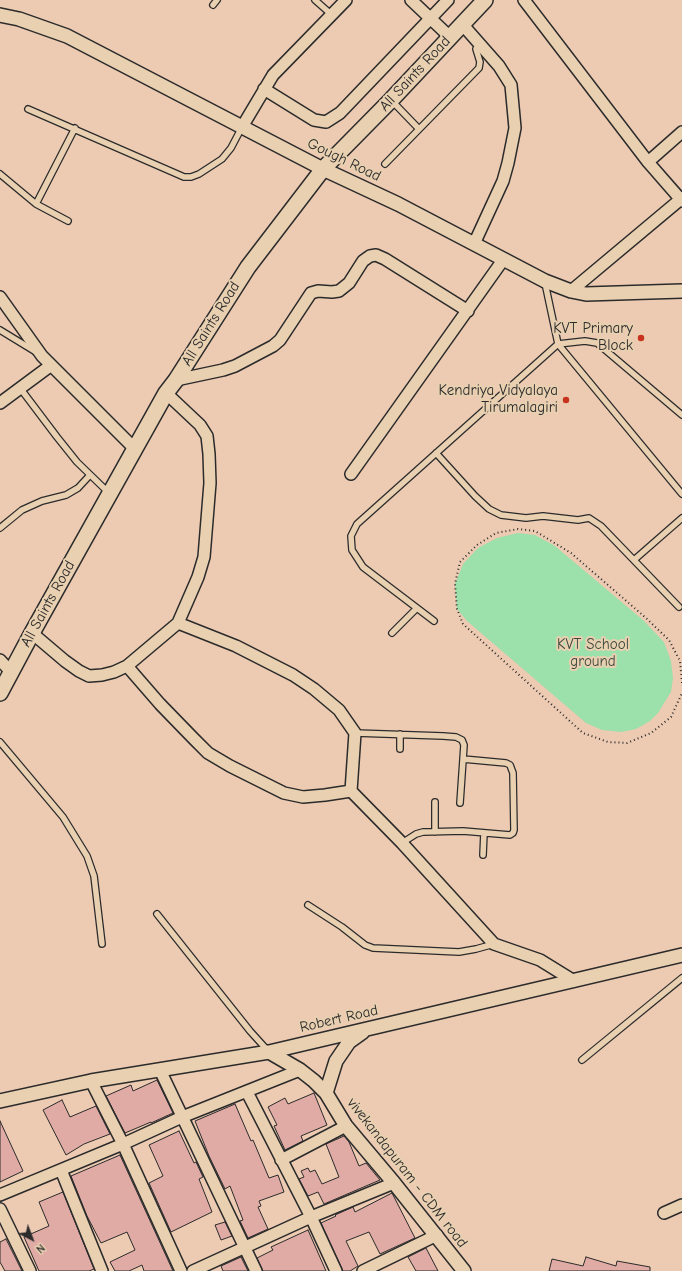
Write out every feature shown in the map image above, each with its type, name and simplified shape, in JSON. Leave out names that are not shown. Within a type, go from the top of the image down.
[{"type":"main road","name":"All Saints Road","points":[[0,694],[32,633],[166,393],[176,380],[248,266],[323,169],[391,100],[485,0]]},
{"type":"street","points":[[242,127],[273,75],[346,0]]},
{"type":"street","points":[[411,0],[450,37]]},
{"type":"street","points":[[264,89],[314,120],[326,122],[340,112],[448,0]]},
{"type":"street","points":[[524,0],[648,162],[681,199],[571,291]]},
{"type":"street","name":"Gough Road","points":[[0,15],[19,19],[66,36],[323,169],[398,204],[545,281],[571,291],[586,294],[682,291]]},
{"type":"street","points":[[462,24],[499,66],[512,85],[514,128],[508,163],[503,181],[474,244]]},
{"type":"street","points":[[648,162],[682,132]]},
{"type":"street","points":[[176,380],[235,366],[273,346],[280,340],[311,293],[318,291],[339,291],[349,283],[363,261],[370,256],[376,255],[385,259],[468,311]]},
{"type":"street","points":[[351,474],[503,260]]},
{"type":"street","points":[[0,297],[50,366],[135,448]]},
{"type":"street","points":[[0,403],[50,366]]},
{"type":"street","points":[[32,633],[65,661],[89,676],[114,672],[127,666],[178,623],[198,577],[204,557],[210,483],[209,454],[206,436],[200,425],[166,393]]},
{"type":"street","points":[[178,623],[236,646],[293,675],[314,689],[339,710],[356,733],[351,791],[402,843],[494,944],[540,960],[574,981]]},
{"type":"street","points":[[0,660],[11,672]]},
{"type":"street","points":[[127,666],[160,704],[208,753],[230,766],[284,793],[303,797],[351,791]]},
{"type":"street","name":"Robert Road","points":[[0,1101],[91,1081],[269,1052],[682,955]]},
{"type":"street","name":"vivekandapuram - CDM road","points":[[326,1094],[336,1061],[349,1042],[366,1029]]},
{"type":"street","name":"vivekandapuram - CDM road","points":[[269,1052],[300,1070],[314,1081],[326,1094],[346,1126],[437,1235],[464,1271]]},
{"type":"street","points":[[160,1070],[243,1248],[256,1271]]},
{"type":"street","points":[[0,1195],[123,1144],[182,1117],[300,1070]]},
{"type":"street","points":[[91,1081],[123,1144],[181,1271]]},
{"type":"street","points":[[247,1092],[311,1217],[336,1271]]},
{"type":"street","points":[[281,1160],[346,1126]]},
{"type":"street","points":[[61,1170],[102,1271]]},
{"type":"street","points":[[192,1271],[311,1217],[394,1183]]},
{"type":"street","points":[[664,1214],[682,1205]]},
{"type":"street","points":[[0,1209],[30,1271]]},
{"type":"street","points":[[363,1271],[437,1235]]},
{"type":"lane","points":[[315,0],[332,15]]},
{"type":"lane","points":[[385,164],[479,68],[480,62],[476,49],[479,44]]},
{"type":"lane","points":[[391,100],[419,129]]},
{"type":"lane","points":[[28,109],[75,128],[174,174],[184,177],[191,177],[199,174],[222,159],[231,148],[242,127]]},
{"type":"lane","points":[[36,204],[75,128]]},
{"type":"lane","points":[[0,174],[36,204],[68,221]]},
{"type":"lane","points":[[545,281],[558,344],[682,494]]},
{"type":"lane","points":[[0,330],[42,356]]},
{"type":"lane","points":[[434,621],[363,567],[352,550],[351,536],[354,528],[558,344],[585,341],[597,343],[682,415]]},
{"type":"lane","points":[[20,388],[77,462],[110,494]]},
{"type":"lane","points":[[436,453],[475,496],[489,509],[501,515],[526,518],[543,516],[578,520],[589,518],[601,526],[679,607]]},
{"type":"lane","points":[[0,528],[22,510],[42,501],[66,495],[78,488],[90,475]]},
{"type":"lane","points":[[634,560],[682,518]]},
{"type":"lane","points":[[392,633],[417,608]]},
{"type":"lane","points":[[356,733],[456,737],[462,740],[464,745],[460,803]]},
{"type":"lane","points":[[400,734],[400,749]]},
{"type":"lane","points":[[0,742],[62,817],[86,856],[94,876],[102,944]]},
{"type":"lane","points":[[402,843],[416,834],[423,832],[463,831],[510,835],[513,833],[514,807],[512,768],[506,763],[463,759]]},
{"type":"lane","points":[[435,802],[435,832]]},
{"type":"lane","points":[[483,855],[484,833]]},
{"type":"lane","points":[[308,905],[342,927],[365,945],[373,948],[459,952],[494,944]]},
{"type":"lane","points":[[157,914],[250,1031],[269,1052]]},
{"type":"lane","points":[[582,1060],[682,978]]},
{"type":"path","points":[[682,683],[680,661],[669,640],[571,553],[535,532],[518,529],[496,533],[477,545],[460,562],[455,584],[457,609],[463,624],[583,733],[608,742],[627,743],[651,733],[671,716],[682,693]]},
{"type":"green space","name":"KVT School ground","points":[[518,533],[535,535],[555,546],[643,620],[664,642],[671,661],[673,678],[671,692],[658,713],[650,721],[636,729],[621,732],[602,730],[586,723],[467,621],[457,609],[455,584],[463,564],[478,548],[497,538]]},
{"type":"building","points":[[157,1080],[173,1113],[125,1133],[106,1096],[131,1085],[133,1091]]},
{"type":"building","points":[[314,1093],[327,1125],[301,1136],[303,1141],[285,1150],[274,1126],[277,1125],[268,1107],[285,1098],[288,1104]]},
{"type":"building","points":[[62,1100],[70,1117],[96,1106],[110,1134],[84,1144],[66,1155],[43,1110]]},
{"type":"building","points":[[235,1104],[251,1141],[253,1140],[269,1178],[278,1175],[284,1192],[259,1201],[261,1206],[258,1207],[268,1229],[248,1238],[240,1221],[243,1220],[230,1186],[225,1189],[209,1156],[195,1121]]},
{"type":"building","points":[[0,1121],[23,1171],[0,1182]]},
{"type":"building","points":[[179,1131],[194,1163],[196,1162],[203,1177],[199,1179],[212,1212],[171,1232],[149,1183],[163,1176],[149,1145]]},
{"type":"building","points":[[344,1136],[349,1142],[359,1166],[366,1163],[380,1180],[324,1204],[318,1192],[308,1196],[299,1179],[304,1177],[301,1171],[308,1168],[310,1172],[315,1170],[322,1184],[339,1177],[326,1144]]},
{"type":"building","points":[[120,1155],[173,1271],[144,1271],[142,1265],[129,1271],[115,1271],[110,1262],[135,1250],[127,1232],[101,1243],[87,1216],[71,1176]]},
{"type":"building","points":[[63,1192],[94,1269],[89,1271],[39,1271],[24,1237],[49,1226],[39,1202]]},
{"type":"building","points":[[392,1193],[415,1238],[380,1254],[369,1232],[346,1241],[358,1266],[350,1271],[343,1271],[321,1223],[353,1207],[355,1212]]},
{"type":"building","points":[[225,1222],[232,1236],[221,1240],[215,1225]]},
{"type":"building","points":[[308,1230],[326,1271],[263,1271],[257,1258],[273,1250],[271,1247]]},
{"type":"building","points":[[6,1239],[22,1271],[5,1271],[0,1262],[0,1242]]},
{"type":"building","points":[[426,1248],[438,1271],[416,1271],[408,1257]]},
{"type":"building","points":[[241,1257],[248,1271],[223,1271],[221,1266]]},
{"type":"building","points":[[586,1257],[616,1266],[617,1261],[650,1267],[650,1271],[549,1271],[552,1259],[583,1266]]},
{"type":"place","name":"KVT Primary Block","points":[[641,338]]},
{"type":"place","name":"Kendriya Vidyalaya Tirumalagiri","points":[[566,400]]}]
